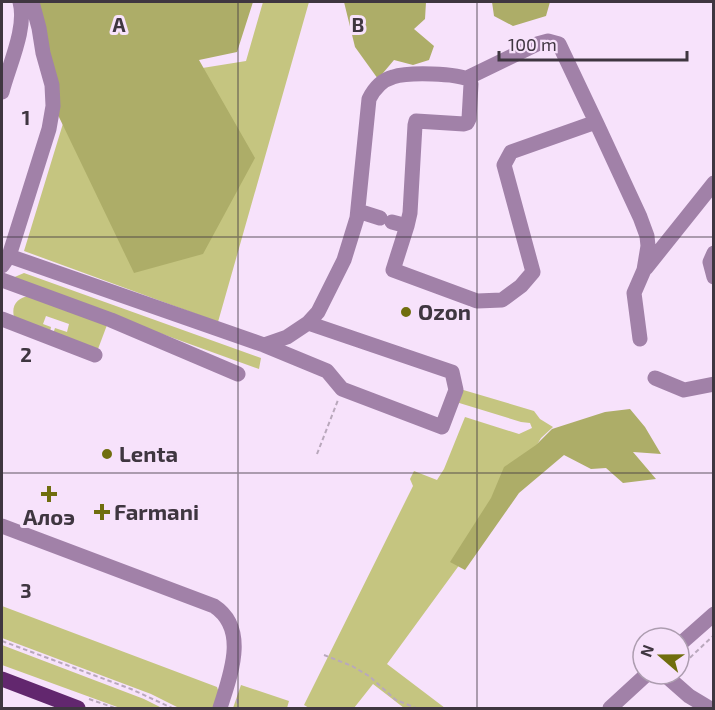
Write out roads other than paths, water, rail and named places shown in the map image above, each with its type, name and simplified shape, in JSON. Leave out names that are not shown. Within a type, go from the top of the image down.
[{"type":"main road","points":[[2,679],[78,708]]},
{"type":"street","points":[[2,92],[21,27],[23,13],[20,2]]},
{"type":"street","points":[[32,2],[52,85],[54,106],[49,129],[5,261],[264,345],[327,371],[342,389],[442,427],[456,390],[452,372],[308,323]]},
{"type":"street","points":[[264,345],[287,338],[308,323],[318,312],[344,260],[358,211],[369,99],[373,91],[382,82],[407,74],[467,78],[537,44],[548,41],[558,44],[647,236],[648,246],[644,270],[634,293],[640,339]]},
{"type":"street","points":[[358,211],[393,222],[410,213],[416,121],[467,123],[471,84],[467,78]]},
{"type":"street","points":[[393,222],[393,270],[477,301],[502,300],[521,286],[533,272],[504,165],[511,152],[596,122]]},
{"type":"street","points":[[644,270],[714,183]]},
{"type":"street","points":[[714,253],[710,262],[714,277]]},
{"type":"street","points":[[2,280],[111,320],[238,374]]},
{"type":"street","points":[[2,320],[95,354]]},
{"type":"street","points":[[655,378],[684,390],[714,384]]},
{"type":"street","points":[[2,526],[214,606],[222,612],[230,622],[234,639],[232,672],[220,708]]},
{"type":"street","points":[[691,634],[714,614]]},
{"type":"street","points":[[610,708],[634,686]]},
{"type":"street","points":[[678,686],[707,708]]},
{"type":"place","name":"Ozon","points":[[406,312]]},
{"type":"place","name":"Lenta","points":[[107,454]]},
{"type":"place","name":"Алоэ","points":[[49,494]]},
{"type":"place","name":"Farmani","points":[[102,512]]}]
